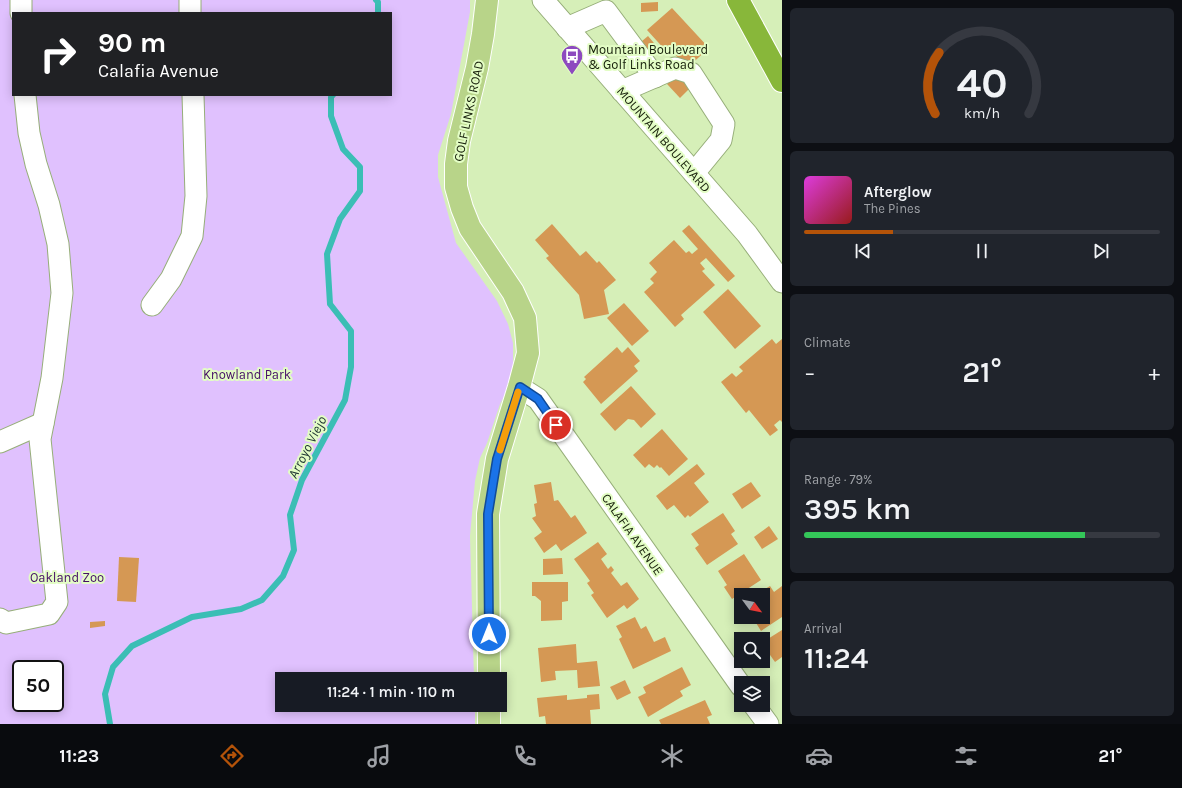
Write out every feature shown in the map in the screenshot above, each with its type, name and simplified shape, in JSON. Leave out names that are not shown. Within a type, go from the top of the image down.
[{"type":"highway","points":[[738,0],[782,81]]},
{"type":"main road","name":"GOLF LINKS ROAD","points":[[487,0],[477,68],[459,141],[456,164],[456,187],[470,228],[513,292],[525,318],[528,353],[520,387],[497,459],[488,514],[489,672]]},
{"type":"main road","points":[[489,712],[489,724]]},
{"type":"street","points":[[21,0],[22,12]]},
{"type":"street","points":[[190,0],[190,12]]},
{"type":"street","name":"MOUNTAIN BOULEVARD","points":[[543,0],[747,234],[782,282]]},
{"type":"street","points":[[567,28],[606,11],[655,77]]},
{"type":"street","points":[[622,91],[675,68],[691,74],[724,124],[721,140],[694,173]]},
{"type":"street","points":[[0,619],[6,623],[49,614],[57,602],[40,439],[52,378],[62,292],[58,244],[29,133],[25,96]]},
{"type":"street","points":[[152,305],[171,279],[192,236],[196,196],[193,96]]},
{"type":"street","name":"CALAFIA AVENUE","points":[[520,387],[538,399],[734,676]]},
{"type":"street","points":[[0,442],[44,423]]},
{"type":"street","points":[[759,712],[768,724]]},
{"type":"green space","name":"Knowland Park","points":[[0,0],[470,0],[470,12],[451,114],[438,155],[438,177],[456,243],[497,301],[508,324],[513,343],[513,370],[508,389],[500,404],[487,443],[480,458],[475,481],[470,536],[474,672],[275,672],[275,712],[475,712],[475,724],[0,724]]},
{"type":"building","points":[[658,2],[658,11],[641,12],[641,3]]},
{"type":"building","points":[[672,8],[709,48],[687,68],[672,51],[676,48],[674,46],[667,52],[647,30]]},
{"type":"building","points":[[648,36],[659,49],[647,60],[635,47]]},
{"type":"building","points":[[681,72],[693,85],[680,98],[667,84]]},
{"type":"building","points":[[552,224],[580,256],[586,251],[597,263],[599,261],[616,280],[604,290],[609,314],[584,319],[579,295],[546,258],[549,256],[535,240]]},
{"type":"building","points":[[689,225],[735,276],[728,282],[706,258],[700,263],[705,269],[702,271],[715,285],[681,315],[684,319],[675,327],[644,292],[654,283],[650,279],[657,272],[649,263],[674,240],[686,253],[689,251],[692,254],[698,249],[682,231]]},
{"type":"building","points":[[728,289],[761,326],[735,349],[703,312]]},
{"type":"building","points":[[624,303],[649,331],[632,346],[607,318]]},
{"type":"building","points":[[772,339],[776,344],[782,339],[782,422],[780,420],[774,425],[778,430],[770,436],[749,410],[746,413],[721,382],[732,373],[736,377],[743,371],[739,367]]},
{"type":"building","points":[[617,347],[622,353],[628,347],[640,361],[634,366],[638,371],[601,404],[583,382],[586,379],[584,377]]},
{"type":"building","points":[[631,386],[656,414],[641,428],[634,420],[628,419],[615,431],[600,414]]},
{"type":"building","points":[[662,429],[688,459],[669,476],[661,467],[660,468],[657,465],[654,468],[649,464],[645,468],[633,455]]},
{"type":"building","points":[[697,464],[705,474],[694,483],[709,502],[690,517],[688,515],[685,518],[674,505],[667,510],[656,496]]},
{"type":"building","points":[[551,482],[554,501],[558,500],[571,518],[575,515],[587,533],[561,551],[556,544],[544,553],[534,538],[542,532],[532,518],[536,516],[534,504],[537,503],[534,485]]},
{"type":"building","points":[[751,482],[761,496],[742,509],[732,494]]},
{"type":"building","points":[[723,513],[735,531],[731,534],[738,544],[707,565],[695,548],[699,545],[691,534]]},
{"type":"building","points":[[769,526],[778,539],[762,549],[754,537]]},
{"type":"building","points":[[598,542],[607,554],[601,559],[608,569],[611,566],[614,570],[611,573],[621,586],[627,582],[639,599],[627,609],[624,605],[607,618],[591,595],[594,593],[587,583],[590,581],[574,559]]},
{"type":"building","points":[[744,554],[761,580],[749,588],[734,588],[734,598],[732,599],[724,587],[727,585],[718,571]]},
{"type":"building","points":[[119,557],[139,558],[136,602],[117,601]]},
{"type":"building","points":[[562,558],[563,574],[543,575],[543,559]]},
{"type":"building","points":[[532,582],[568,582],[568,601],[562,602],[562,620],[541,621],[541,601],[535,596],[532,596]]},
{"type":"building","points":[[770,586],[774,592],[782,586],[782,617],[761,631],[757,624],[770,624],[770,588],[767,588]]},
{"type":"building","points":[[635,617],[641,629],[646,626],[654,642],[665,637],[671,651],[633,669],[619,639],[622,637],[616,626]]},
{"type":"building","points":[[105,621],[105,626],[90,628],[90,622]]},
{"type":"building","points":[[782,630],[782,657],[775,662],[770,655],[770,638]]},
{"type":"building","points":[[576,644],[577,663],[597,661],[600,686],[578,688],[577,670],[555,671],[556,680],[541,682],[538,648]]},
{"type":"building","points":[[682,667],[691,685],[680,691],[683,696],[648,717],[638,697],[646,693],[643,687]]},
{"type":"building","points":[[625,680],[631,693],[617,700],[610,687]]},
{"type":"building","points":[[599,694],[600,709],[590,710],[591,724],[546,724],[545,716],[539,717],[537,698],[567,695],[567,700],[587,698],[587,695]]},
{"type":"building","points":[[705,700],[712,715],[707,717],[710,724],[661,724],[659,720]]},
{"type":"waterway","name":"Arroyo Viejo","points":[[376,0],[378,2],[378,12]]},
{"type":"waterway","name":"Arroyo Viejo","points":[[110,724],[105,694],[113,667],[132,646],[192,617],[241,609],[262,600],[283,576],[294,550],[290,515],[302,480],[345,400],[351,367],[351,331],[330,304],[327,254],[340,219],[360,191],[360,167],[343,149],[331,116],[332,96]]},
{"type":"slow traffic","points":[[500,450],[518,392]]},
{"type":"place","name":"Mountain Boulevard & Golf Links Road","points":[[572,76]]},
{"type":"route","points":[[489,634],[488,514],[497,459],[520,387],[538,399],[556,425]]},
{"type":"park label","name":"Oakland Zoo","points":[[67,577]]}]
